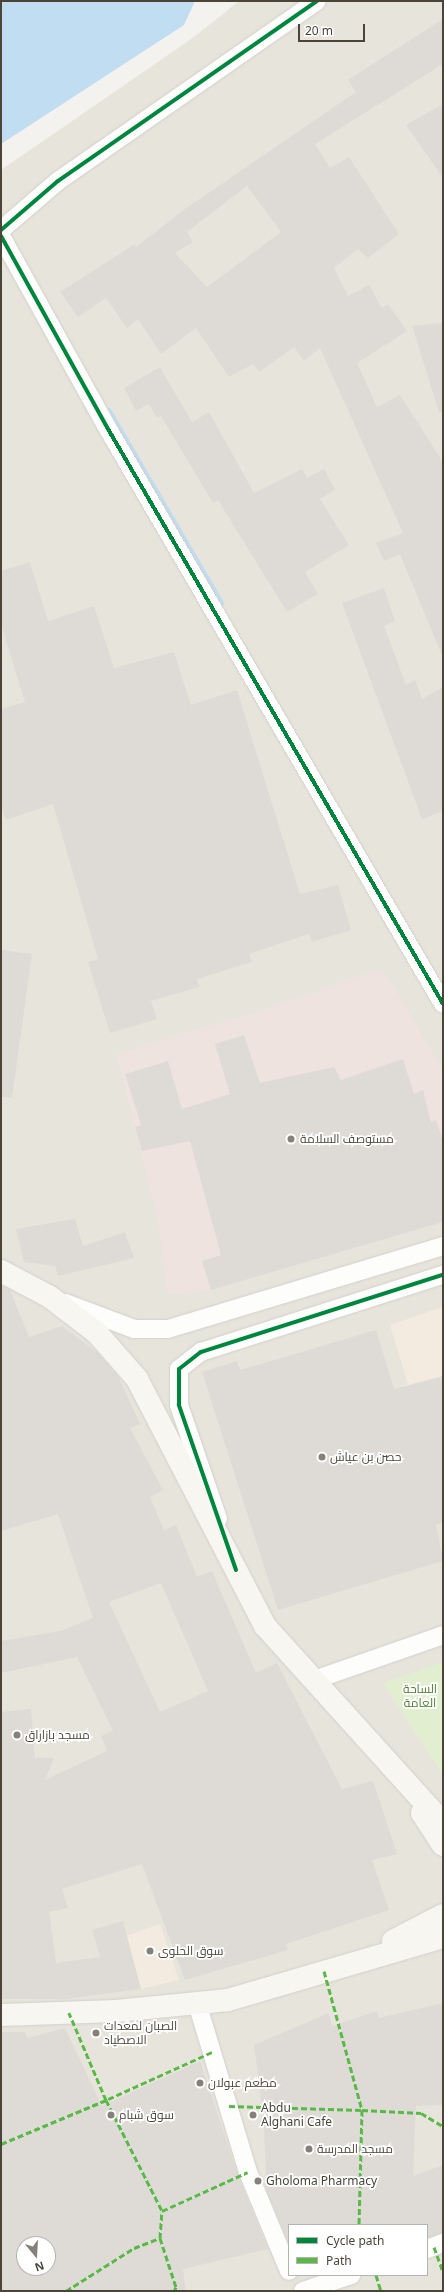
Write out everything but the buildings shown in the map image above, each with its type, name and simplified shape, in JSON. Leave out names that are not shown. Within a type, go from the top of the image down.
[{"type":"main road","points":[[1,1271],[50,1297],[96,1334],[137,1379],[265,1626],[443,1823]]},
{"type":"main road","points":[[387,1760],[443,1845]]},
{"type":"main road","points":[[353,1963],[443,1915]]},
{"type":"main road","points":[[1,2015],[116,2011],[228,2000],[443,1937]]},
{"type":"street","points":[[1,230],[58,181],[317,1]]},
{"type":"street","points":[[1,236],[108,429],[443,1004]]},
{"type":"street","points":[[50,1297],[134,1329],[168,1329],[443,1246]]},
{"type":"street","points":[[236,1570],[179,1405],[179,1369],[201,1352],[443,1275]]},
{"type":"street","points":[[314,1680],[443,1635]]},
{"type":"street","points":[[197,2003],[248,2172],[288,2268]]},
{"type":"street","points":[[428,2249],[443,2243]]},
{"type":"street","points":[[291,2276],[297,2291]]},
{"type":"street","points":[[303,2291],[348,2276]]},
{"type":"shaded area","points":[[239,1],[443,1],[443,2291],[1,2291],[1,170],[194,37]]},
{"type":"shaded area","name":"مستوصف السلامة","points":[[375,971],[389,979],[443,1070],[443,1222],[211,1290],[168,1295],[158,1221],[117,1054],[263,1010]]},
{"type":"shaded area","points":[[443,1307],[443,1523],[436,1525],[394,1389],[408,1384],[390,1325]]},
{"type":"shaded area","name":"سوق الحلوى","points":[[160,1924],[179,1980],[141,1989],[126,1936]]},
{"type":"green space","name":"الساحة العامة","points":[[443,1662],[443,1774],[383,1683]]},
{"type":"water","points":[[1,1],[195,1],[184,25],[1,144]]},
{"type":"waterway","points":[[108,411],[220,603]]},
{"type":"marked path","points":[[324,1971],[362,2110],[421,2113],[443,2126]]},
{"type":"marked path","points":[[1,2144],[106,2100],[69,2013]]},
{"type":"marked path","points":[[212,2052],[106,2100],[162,2211],[248,2172]]},
{"type":"marked path","points":[[229,2106],[362,2110],[359,2224]]},
{"type":"marked path","points":[[66,2291],[134,2248],[160,2238],[162,2211]]},
{"type":"marked path","points":[[160,2238],[176,2287],[174,2291]]},
{"type":"marked path","points":[[434,2247],[443,2272]]},
{"type":"marked path","points":[[376,2276],[381,2291]]},
{"type":"cycle path","points":[[1,230],[58,181],[317,1]]},
{"type":"cycle path","points":[[1,236],[108,429],[443,1004]]},
{"type":"cycle path","points":[[236,1570],[179,1405],[179,1369],[201,1352],[443,1275]]},
{"type":"place","name":"مستوصف السلامة","points":[[291,1139]]},
{"type":"place","name":"حصن بن عياش","points":[[322,1457]]},
{"type":"place","name":"مسجد بازاراق","points":[[17,1735]]},
{"type":"place","name":"سوق الحلوى","points":[[150,1951]]},
{"type":"place","name":"الصبان لمعدات الاصطياد","points":[[96,2033]]},
{"type":"place","name":"مطعم عبولان","points":[[200,2083]]},
{"type":"place","name":"سوق شبام","points":[[111,2115]]},
{"type":"place","name":"Abdu Alghani Cafe","points":[[253,2115]]},
{"type":"place","name":"مسجد المدرسة","points":[[309,2149]]},
{"type":"place","name":"Gholoma Pharmacy","points":[[258,2181]]}]
